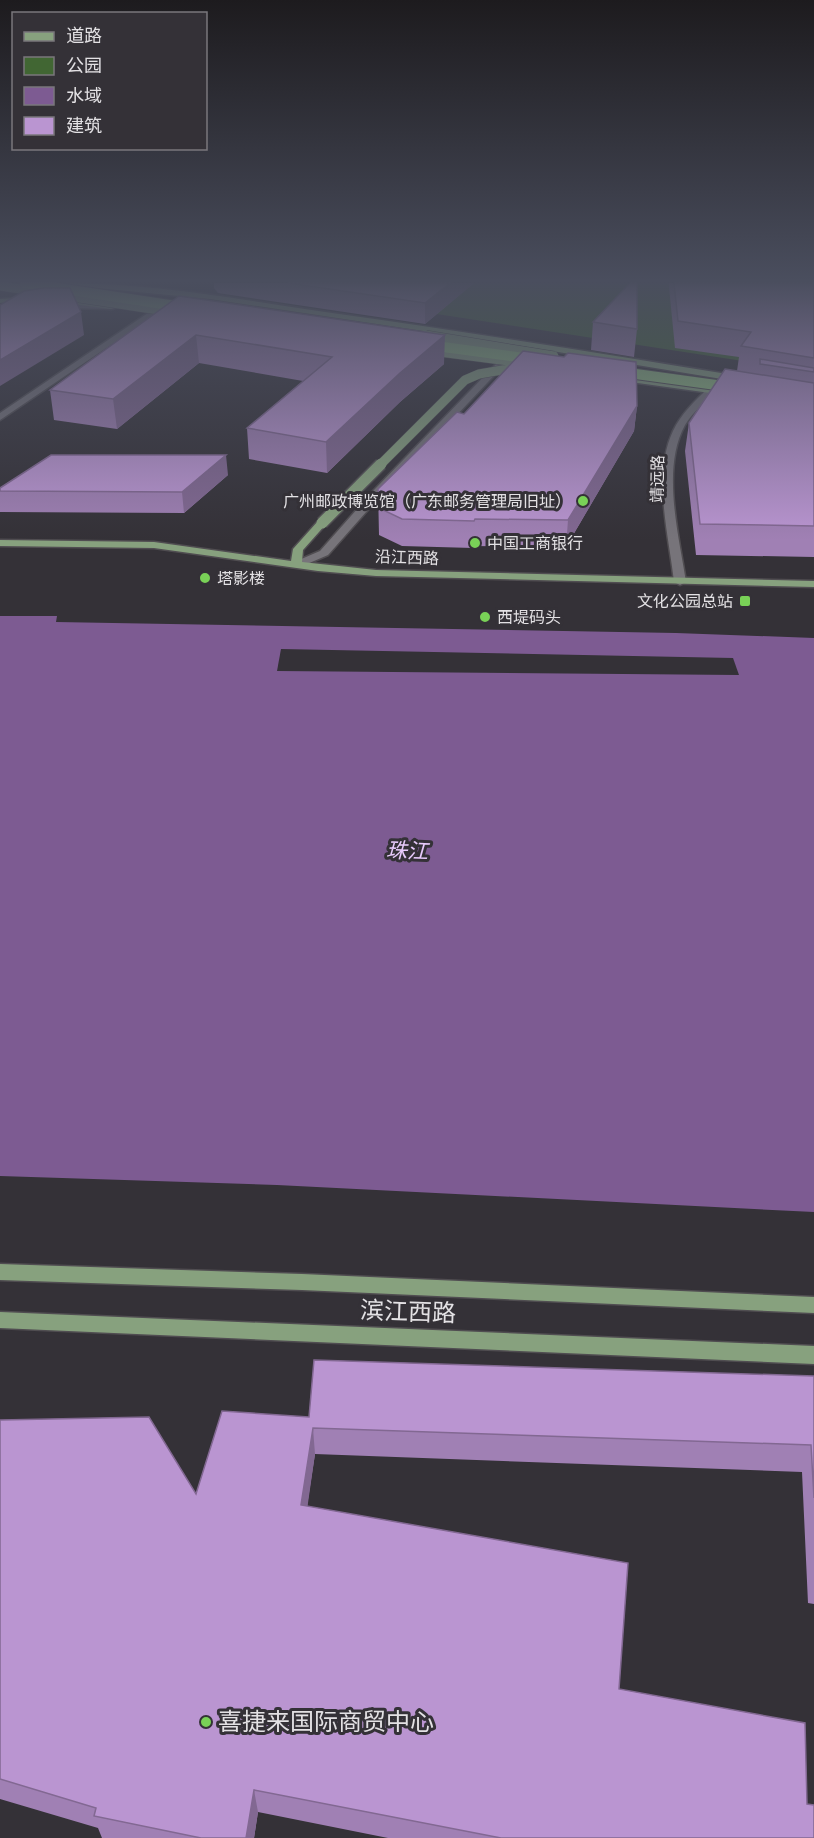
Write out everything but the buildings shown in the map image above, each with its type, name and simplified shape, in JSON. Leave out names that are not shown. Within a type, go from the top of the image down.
[{"type":"highway","points":[[601,372],[749,388]]},
{"type":"main road","points":[[296,565],[298,549],[465,380],[479,374],[503,369]]},
{"type":"main road","points":[[631,369],[749,388]]},
{"type":"main road","points":[[659,369],[749,388]]},
{"type":"main road","points":[[601,372],[711,390],[749,388]]},
{"type":"main road","name":"沿江西路","points":[[0,543],[154,545],[296,565],[376,573],[814,584]]},
{"type":"main road","name":"滨江西路","points":[[0,1272],[814,1305]]},
{"type":"main road","name":"滨江西路","points":[[0,1320],[814,1354]]},
{"type":"street","points":[[0,417],[71,369]]},
{"type":"street","points":[[296,565],[324,553],[402,467],[496,369]]},
{"type":"street","name":"靖远路","points":[[680,582],[671,510],[672,452],[681,425],[711,390]]},
{"type":"green space","points":[[793,369],[814,369],[814,372]]},
{"type":"water","name":"珠江","points":[[0,616],[57,616],[56,622],[676,633],[814,638],[814,1212],[277,1185],[0,1176]]},
{"type":"pier","points":[[281,649],[733,658],[739,675],[277,671]]},
{"type":"place","name":"广州邮政博览馆（广东邮务管理局旧址）","points":[[583,501]]},
{"type":"place","name":"中国工商银行","points":[[475,543]]},
{"type":"place","name":"塔影楼","points":[[205,578]]},
{"type":"place","name":"文化公园总站","points":[[745,601]]},
{"type":"place","name":"西堤码头","points":[[485,617]]},
{"type":"place","name":"喜捷来国际商贸中心","points":[[206,1722]]}]
